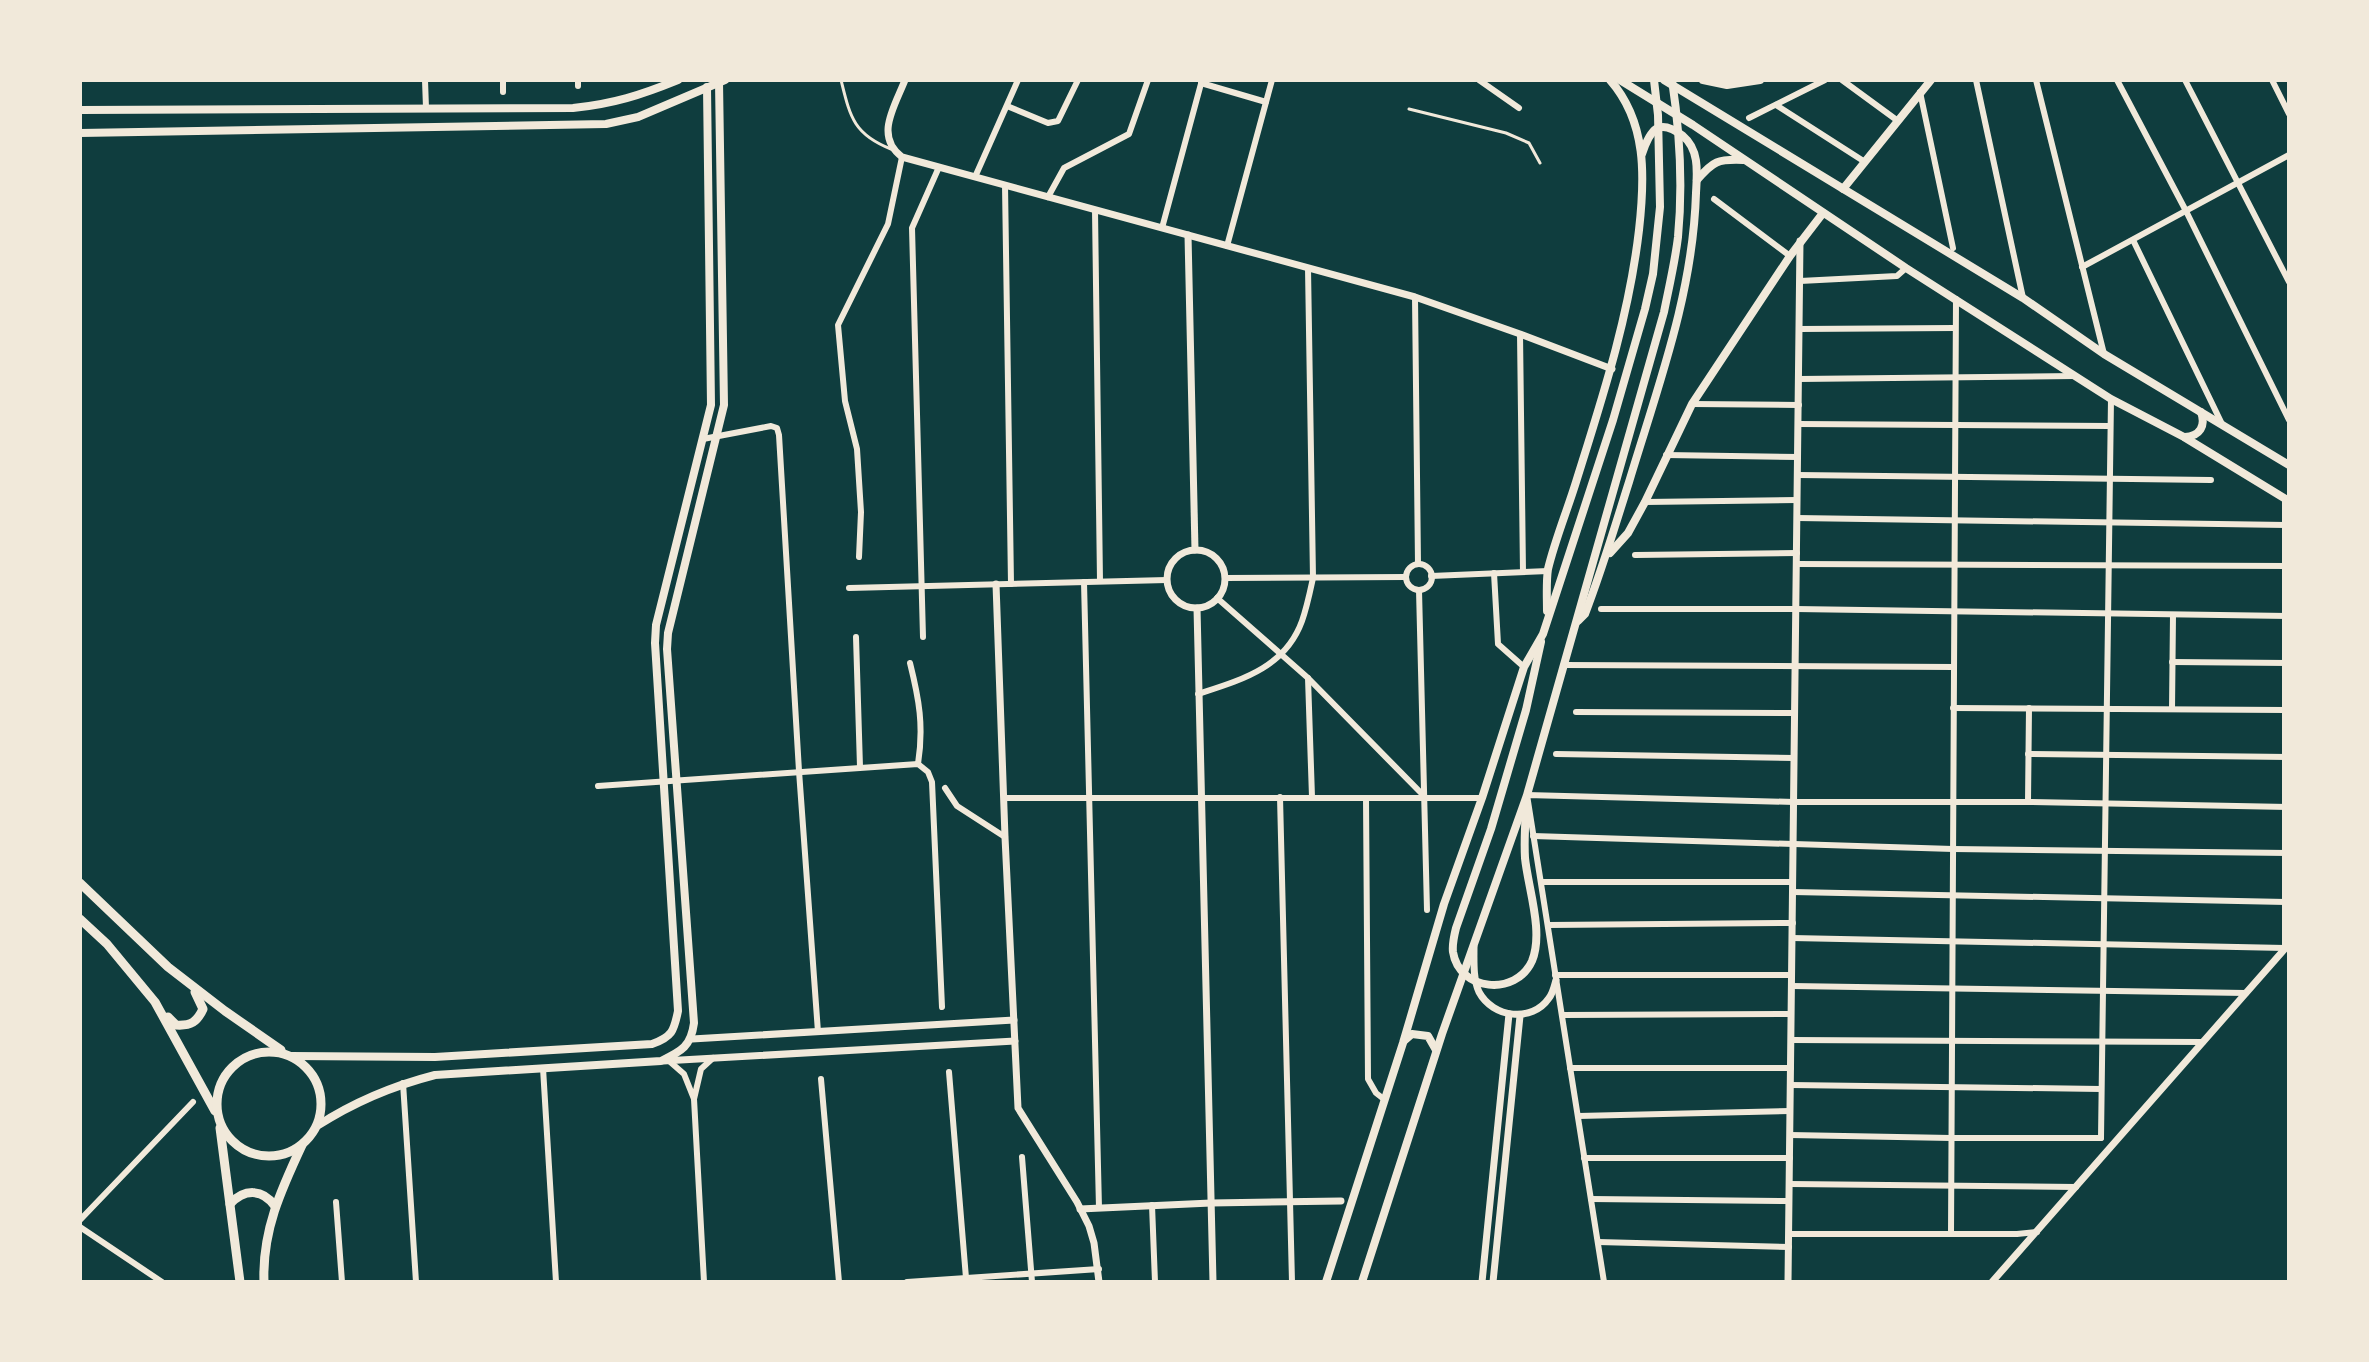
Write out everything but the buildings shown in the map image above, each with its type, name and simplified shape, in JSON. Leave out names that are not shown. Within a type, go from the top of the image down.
[{"type":"main road","points":[[80,110],[573,108],[629,99],[678,80]]},
{"type":"main road","points":[[1547,620],[1548,571],[1612,369],[1636,258],[1642,154],[1631,111],[1610,80]]},
{"type":"main road","points":[[1620,80],[2111,399],[2184,437],[2287,499]]},
{"type":"main road","points":[[1527,795],[1525,856],[1535,917],[1534,952],[1531,962],[1517,978],[1503,984],[1483,984],[1470,980],[1460,969],[1453,954],[1453,942],[1491,829],[1526,710],[1547,620],[1613,420],[1645,309],[1653,274],[1659,219],[1661,168],[1654,80]]},
{"type":"main road","points":[[1664,80],[2023,298],[2104,354],[2289,465]]},
{"type":"main road","points":[[1362,1282],[1436,1051],[1527,795],[1664,312],[1678,241],[1681,190],[1672,80]]},
{"type":"main road","points":[[1704,80],[1741,85],[1760,80]]},
{"type":"main road","points":[[1843,189],[1931,80]]},
{"type":"main road","points":[[80,133],[606,124],[638,117],[722,81],[724,405],[668,633],[694,1023],[692,1039],[665,1061],[435,1075],[403,1083],[344,1108],[317,1126],[302,1145],[275,1206],[268,1230],[264,1282]]},
{"type":"main road","points":[[240,1282],[217,1103],[225,1076],[246,1057],[273,1051],[289,1055],[435,1057],[652,1044],[666,1039],[675,1028],[678,1011],[655,643],[656,625],[711,405],[707,87]]},
{"type":"main road","points":[[1575,624],[1585,614],[1607,557],[1665,371],[1683,302],[1692,247],[1696,181],[1695,156],[1688,140],[1664,126],[1654,129],[1642,154]]},
{"type":"main road","points":[[1696,181],[1715,162],[1723,159],[1744,160]]},
{"type":"main road","points":[[1607,557],[1628,533],[1692,404],[1800,241],[1823,213]]},
{"type":"main road","points":[[711,405],[717,409],[724,405]]},
{"type":"main road","points":[[2184,437],[2194,436],[2202,430],[2204,421],[2201,411]]},
{"type":"main road","points":[[1326,1282],[1444,904],[1524,667],[1543,634]]},
{"type":"main road","points":[[80,883],[198,996],[203,1009],[199,1018],[186,1025],[176,1025],[107,944],[80,919]]},
{"type":"main road","points":[[182,979],[303,1063],[319,1086],[322,1099],[317,1126]]},
{"type":"main road","points":[[155,1002],[226,1133],[235,1144],[261,1156],[289,1153],[302,1145]]},
{"type":"main road","points":[[1403,1043],[1412,1034],[1418,1033],[1428,1036],[1436,1051]]},
{"type":"main road","points":[[230,1204],[244,1193],[253,1192],[270,1199],[275,1206]]},
{"type":"street","points":[[425,80],[426,108]]},
{"type":"street","points":[[503,80],[503,92]]},
{"type":"street","points":[[905,80],[887,131],[894,151],[902,157],[1415,297],[1612,369]]},
{"type":"street","points":[[975,177],[1018,80]]},
{"type":"street","points":[[1007,106],[1054,123],[1058,121],[1078,80]]},
{"type":"street","points":[[1048,197],[1064,168],[1129,134],[1148,80]]},
{"type":"street","points":[[1227,246],[1272,80]]},
{"type":"street","points":[[1479,80],[1519,108]]},
{"type":"street","points":[[1749,118],[1825,80]]},
{"type":"street","points":[[1842,80],[1898,121]]},
{"type":"street","points":[[1976,80],[2023,298]]},
{"type":"street","points":[[2036,80],[2104,354]]},
{"type":"street","points":[[2117,80],[2186,211],[2289,420]]},
{"type":"street","points":[[2185,80],[2289,282]]},
{"type":"street","points":[[2272,80],[2289,114]]},
{"type":"street","points":[[1162,228],[1201,82],[1266,102]]},
{"type":"street","points":[[1920,92],[1953,248]]},
{"type":"street","points":[[1776,105],[1865,162]]},
{"type":"street","points":[[2082,267],[2289,155]]},
{"type":"street","points":[[859,557],[861,512],[857,449],[845,401],[838,325],[888,224],[902,157]]},
{"type":"street","points":[[923,637],[912,228],[939,167]]},
{"type":"street","points":[[1005,185],[1011,584]]},
{"type":"street","points":[[1714,199],[1790,256]]},
{"type":"street","points":[[1095,210],[1100,581]]},
{"type":"street","points":[[1188,235],[1195,550]]},
{"type":"street","points":[[2133,240],[2224,427]]},
{"type":"street","points":[[1788,1282],[1800,241]]},
{"type":"street","points":[[1198,694],[1246,679],[1281,656],[1301,623],[1313,578],[1308,268]]},
{"type":"street","points":[[1800,281],[1897,276],[1906,268]]},
{"type":"street","points":[[1415,297],[1418,564]]},
{"type":"street","points":[[1951,1234],[1956,299]]},
{"type":"street","points":[[1799,329],[1955,328]]},
{"type":"street","points":[[1520,334],[1523,572]]},
{"type":"street","points":[[1799,379],[2075,376]]},
{"type":"street","points":[[2101,1138],[2111,399]]},
{"type":"street","points":[[1692,404],[1799,405]]},
{"type":"street","points":[[1798,424],[2110,426]]},
{"type":"street","points":[[703,439],[771,426],[777,428],[779,435],[818,1032]]},
{"type":"street","points":[[1666,455],[1798,457]]},
{"type":"street","points":[[1798,475],[2211,480]]},
{"type":"street","points":[[1992,1282],[2287,946],[2287,499]]},
{"type":"street","points":[[1645,502],[1797,500]]},
{"type":"street","points":[[1797,518],[2286,525]]},
{"type":"street","points":[[1195,550],[1212,555],[1219,561],[1225,578],[1222,592],[1217,598],[1197,608],[1180,603],[1173,597],[1167,580],[1172,562],[1178,556],[1195,550]]},
{"type":"street","points":[[1635,555],[1797,553]]},
{"type":"street","points":[[1418,564],[1427,567],[1431,576],[1428,585],[1419,590],[1410,586],[1406,577],[1409,568],[1418,564]]},
{"type":"street","points":[[1797,564],[2287,566]]},
{"type":"street","points":[[1431,576],[1548,571]]},
{"type":"street","points":[[1494,573],[1498,644],[1524,667]]},
{"type":"street","points":[[1225,578],[1406,577]]},
{"type":"street","points":[[849,588],[1167,580]]},
{"type":"street","points":[[1084,582],[1099,1208]]},
{"type":"street","points":[[996,584],[1018,1108],[1080,1209],[1094,1243],[1099,1282]]},
{"type":"street","points":[[1419,590],[1427,910]]},
{"type":"street","points":[[1217,598],[1308,678],[1426,798]]},
{"type":"street","points":[[1197,608],[1213,1282]]},
{"type":"street","points":[[1601,609],[2287,616]]},
{"type":"street","points":[[2172,709],[2173,615]]},
{"type":"street","points":[[856,637],[860,767]]},
{"type":"street","points":[[2172,662],[2287,663]]},
{"type":"street","points":[[910,663],[918,695],[922,739],[918,764]]},
{"type":"street","points":[[1564,665],[1954,667]]},
{"type":"street","points":[[1308,678],[1312,797]]},
{"type":"street","points":[[1953,708],[2287,710]]},
{"type":"street","points":[[2028,802],[2029,708]]},
{"type":"street","points":[[1576,712],[1795,713]]},
{"type":"street","points":[[1556,754],[1794,758]]},
{"type":"street","points":[[2028,754],[2287,757]]},
{"type":"street","points":[[598,786],[918,764],[928,772],[932,782],[942,1007]]},
{"type":"street","points":[[945,788],[957,806],[1005,837]]},
{"type":"street","points":[[1604,1282],[1527,795],[1794,802],[2287,807]]},
{"type":"street","points":[[1280,797],[1292,1282]]},
{"type":"street","points":[[1004,798],[1482,798]]},
{"type":"street","points":[[1366,798],[1368,1079],[1376,1093],[1385,1100]]},
{"type":"street","points":[[1533,836],[1794,846],[2287,853]]},
{"type":"street","points":[[1541,882],[1793,882]]},
{"type":"street","points":[[1793,892],[2286,902]]},
{"type":"street","points":[[1548,925],[1793,923]]},
{"type":"street","points":[[1792,938],[2103,946],[2287,946]]},
{"type":"street","points":[[1474,947],[1478,990],[1497,1010],[1520,1016],[1529,1013],[1552,995],[1556,978]]},
{"type":"street","points":[[1556,978],[1792,975]]},
{"type":"street","points":[[1792,986],[2246,993]]},
{"type":"street","points":[[1482,1282],[1509,1014]]},
{"type":"street","points":[[1562,1015],[1791,1014]]},
{"type":"street","points":[[1493,1282],[1520,1016]]},
{"type":"street","points":[[692,1039],[1014,1020]]},
{"type":"street","points":[[1791,1040],[2203,1042]]},
{"type":"street","points":[[665,1061],[1015,1041]]},
{"type":"street","points":[[704,1282],[694,1099],[701,1069],[713,1058]]},
{"type":"street","points":[[665,1061],[684,1074],[694,1099]]},
{"type":"street","points":[[543,1068],[556,1282]]},
{"type":"street","points":[[1570,1068],[1791,1068]]},
{"type":"street","points":[[949,1072],[966,1278]]},
{"type":"street","points":[[821,1079],[839,1282]]},
{"type":"street","points":[[403,1083],[416,1282]]},
{"type":"street","points":[[1791,1085],[2101,1089]]},
{"type":"street","points":[[80,1220],[193,1102]]},
{"type":"street","points":[[1578,1116],[1790,1111]]},
{"type":"street","points":[[1790,1135],[2101,1138],[2111,1146]]},
{"type":"street","points":[[1022,1157],[1032,1282]]},
{"type":"street","points":[[1584,1158],[1790,1158]]},
{"type":"street","points":[[1790,1184],[2076,1187]]},
{"type":"street","points":[[1591,1199],[1789,1201]]},
{"type":"street","points":[[1080,1209],[1341,1201]]},
{"type":"street","points":[[336,1202],[342,1282]]},
{"type":"street","points":[[1152,1205],[1155,1282]]},
{"type":"street","points":[[80,1227],[162,1282]]},
{"type":"street","points":[[1789,1234],[2037,1232]]},
{"type":"street","points":[[1598,1242],[1789,1247]]},
{"type":"street","points":[[907,1282],[1099,1269]]},
{"type":"lane","points":[[841,80],[855,125],[873,142],[894,151]]},
{"type":"lane","points":[[1409,109],[1506,133],[1529,143],[1540,163]]}]
